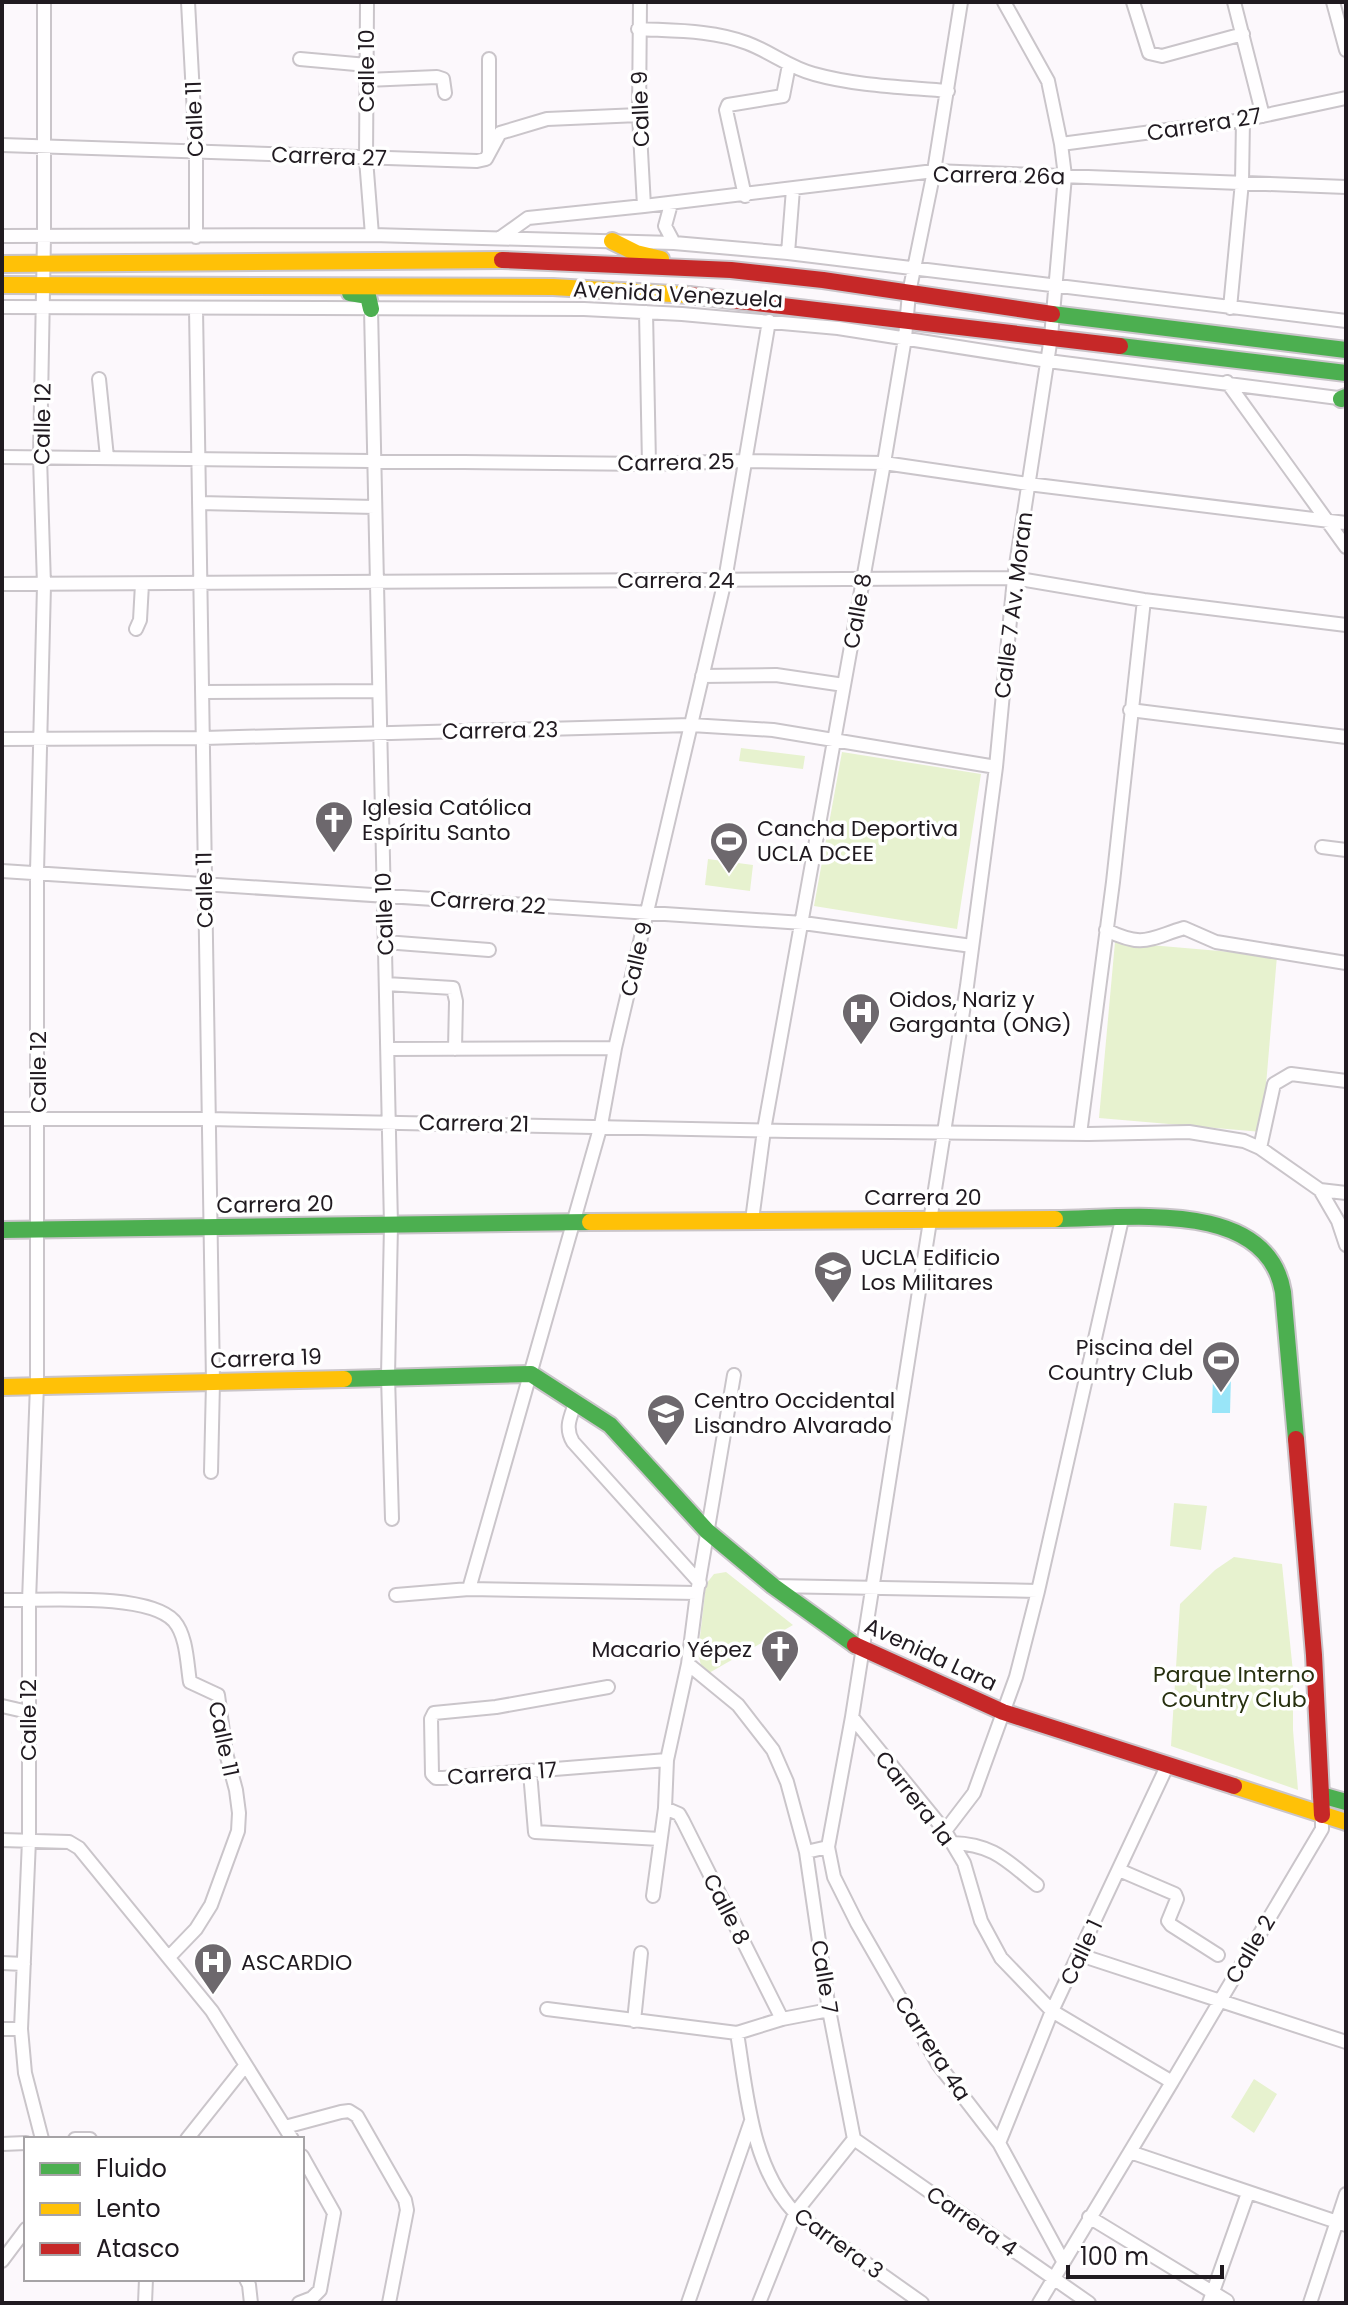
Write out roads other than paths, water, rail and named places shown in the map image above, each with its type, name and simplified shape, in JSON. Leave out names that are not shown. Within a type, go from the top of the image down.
[{"type":"street","name":"Calle 12","points":[[41,2137],[25,2073],[21,2029],[29,1840],[29,1601],[39,1228],[37,872],[44,585],[40,457],[44,307],[41,264],[44,236],[44,2]]},
{"type":"street","name":"Calle 11","points":[[188,2],[196,151],[196,237]]},
{"type":"street","name":"Calle 10","points":[[367,2],[366,159],[372,235]]},
{"type":"street","name":"Calle 9","points":[[640,2],[639,115],[648,206]]},
{"type":"street","name":"Calle 8","points":[[752,1220],[764,1130],[803,923],[832,740],[864,578],[905,338],[909,293],[934,171],[961,2]]},
{"type":"street","name":"Calle 7 Av. Moran","points":[[932,1219],[996,767],[1014,578],[1048,361],[1065,176],[1048,81],[1004,2]]},
{"type":"street","points":[[1133,2],[1149,53],[1153,56],[1243,34]]},
{"type":"street","points":[[1234,2],[1263,116]]},
{"type":"street","points":[[1333,2],[1346,50]]},
{"type":"street","points":[[638,29],[698,32],[734,39],[757,47],[789,65],[825,77],[948,91]]},
{"type":"street","points":[[300,59],[367,65]]},
{"type":"street","points":[[489,59],[489,153]]},
{"type":"street","points":[[745,196],[726,110],[728,105],[783,96],[789,65]]},
{"type":"street","points":[[366,80],[437,77],[443,79],[445,93]]},
{"type":"street","name":"Carrera 27","points":[[1061,144],[1243,120],[1345,101]]},
{"type":"street","points":[[489,153],[500,133],[535,121],[639,115]]},
{"type":"street","points":[[1230,308],[1242,182],[1243,120]]},
{"type":"street","name":"Carrera 27","points":[[2,145],[477,161],[486,159],[489,153]]},
{"type":"street","name":"Carrera 26a","points":[[500,238],[528,218],[745,196],[934,171],[1346,187]]},
{"type":"street","points":[[788,253],[793,189]]},
{"type":"street","points":[[671,204],[665,226],[674,243]]},
{"type":"street","points":[[2,236],[372,235],[674,243],[788,253],[1346,321]]},
{"type":"street","points":[[612,241],[636,253],[697,268]]},
{"type":"street","name":"Avenida Venezuela","points":[[2,264],[466,259],[697,268],[823,280],[1052,314],[1346,350]]},
{"type":"street","name":"Avenida Venezuela","points":[[2,285],[553,287],[718,297],[1346,373]]},
{"type":"street","points":[[314,285],[325,290],[363,294],[371,299],[371,309]]},
{"type":"street","name":"Avenida Venezuela","points":[[2,307],[584,309],[646,312],[769,321],[905,338],[1048,361],[1344,398]]},
{"type":"street","name":"Calle 11","points":[[196,309],[208,1227],[213,1382],[211,1472]]},
{"type":"street","name":"Calle 10","points":[[371,309],[388,1049],[391,1225],[388,1376],[392,1519]]},
{"type":"street","points":[[646,312],[649,464]]},
{"type":"street","name":"Calle 9","points":[[469,1589],[601,1125],[615,1048],[725,580],[769,321]]},
{"type":"street","points":[[99,379],[107,457]]},
{"type":"street","points":[[1227,382],[1346,547]]},
{"type":"street","name":"Carrera 25","points":[[2,457],[649,464],[745,461],[884,463],[1346,523]]},
{"type":"street","points":[[199,503],[375,507]]},
{"type":"street","name":"Carrera 24","points":[[2,584],[1014,578],[1144,600],[1346,625]]},
{"type":"street","points":[[136,629],[140,620],[142,584]]},
{"type":"street","points":[[1080,1134],[1144,600]]},
{"type":"street","points":[[702,676],[776,675],[844,685]]},
{"type":"street","points":[[202,692],[378,691]]},
{"type":"street","points":[[1130,710],[1346,737]]},
{"type":"street","name":"Carrera 23","points":[[2,739],[204,738],[691,725],[773,730],[996,767]]},
{"type":"street","points":[[1322,847],[1346,850]]},
{"type":"street","name":"Carrera 22","points":[[2,871],[803,923],[972,946]]},
{"type":"street","points":[[1106,930],[1127,940],[1140,941],[1154,940],[1184,928],[1216,942],[1346,963]]},
{"type":"street","points":[[385,942],[489,950]]},
{"type":"street","points":[[386,984],[453,988],[456,1001],[455,1049]]},
{"type":"street","points":[[388,1049],[615,1048]]},
{"type":"street","points":[[1260,1148],[1274,1084],[1291,1074],[1346,1081]]},
{"type":"street","name":"Carrera 21","points":[[2,1119],[208,1119],[1080,1134],[1189,1132],[1244,1141],[1260,1148],[1320,1190]]},
{"type":"street","points":[[1320,1190],[1346,1193]]},
{"type":"street","points":[[1320,1190],[1338,1221],[1346,1245]]},
{"type":"street","points":[[806,1852],[828,1847],[852,1717],[932,1219]]},
{"type":"street","name":"Carrera 20","points":[[2,1230],[932,1219],[1190,1219],[1230,1229],[1260,1243],[1279,1274],[1286,1310],[1312,1639],[1322,1815]]},
{"type":"street","points":[[945,1831],[974,1793],[1016,1677],[1122,1219]]},
{"type":"street","name":"Carrera 19","points":[[2,1387],[531,1374]]},
{"type":"street","name":"Avenida Lara","points":[[531,1374],[610,1425],[707,1531],[773,1586],[861,1649],[1003,1712],[1346,1822]]},
{"type":"street","points":[[653,1896],[665,1808],[667,1760],[688,1664],[734,1375]]},
{"type":"street","points":[[576,1401],[568,1423],[573,1442],[698,1588]]},
{"type":"street","points":[[773,1586],[1038,1591]]},
{"type":"street","points":[[396,1595],[469,1589],[698,1588]]},
{"type":"street","points":[[2,1600],[29,1601]]},
{"type":"street","name":"Calle 11","points":[[29,1601],[111,1601],[148,1607],[163,1613],[175,1622],[182,1635],[190,1682],[218,1695],[226,1753],[236,1790],[238,1831],[211,1905],[196,1929],[169,1957]]},
{"type":"street","name":"Calle 7","points":[[688,1664],[738,1705],[773,1750],[787,1782],[806,1852],[829,2010],[854,2139]]},
{"type":"street","name":"Carrera 17","points":[[608,1687],[496,1707],[434,1713],[431,1719],[432,1774],[436,1778],[667,1760]]},
{"type":"street","points":[[2,1706],[28,1712]]},
{"type":"street","name":"Carrera 1a","points":[[852,1717],[945,1831],[964,1863],[981,1921],[1001,1958],[1052,2011],[1172,2082]]},
{"type":"street","name":"Calle 1","points":[[999,2143],[1052,2011],[1168,1764]]},
{"type":"street","points":[[530,1772],[535,1832],[660,1839]]},
{"type":"street","points":[[1321,1795],[1346,1802]]},
{"type":"street","name":"Calle 8","points":[[665,1808],[679,1814],[683,1821],[782,2019]]},
{"type":"street","name":"Calle 2","points":[[1172,2082],[1322,1829],[1322,1815]]},
{"type":"street","points":[[2,1840],[75,1843],[212,2011],[288,2133],[341,2112],[349,2111],[357,2116],[405,2200],[407,2210],[389,2303]]},
{"type":"street","points":[[952,1843],[972,1844],[999,1854],[1037,1885]]},
{"type":"street","name":"Carrera 4a","points":[[828,1847],[834,1877],[857,1923],[938,2064],[999,2143],[1063,2261]]},
{"type":"street","points":[[1119,1870],[1175,1894],[1177,1899],[1168,1921],[1218,1955]]},
{"type":"street","points":[[634,2021],[641,1953]]},
{"type":"street","points":[[1080,1955],[1346,2042]]},
{"type":"street","points":[[2,1963],[24,1964]]},
{"type":"street","points":[[547,2009],[737,2033],[782,2019],[829,2010]]},
{"type":"street","points":[[2,2029],[21,2029]]},
{"type":"street","name":"Carrera 3","points":[[737,2033],[760,2153],[783,2201],[795,2213],[922,2303]]},
{"type":"street","points":[[189,2137],[245,2066]]},
{"type":"street","points":[[1039,2303],[1172,2082]]},
{"type":"street","points":[[688,2303],[752,2120]]},
{"type":"street","points":[[759,2303],[795,2213],[854,2139]]},
{"type":"street","name":"Carrera 4","points":[[854,2139],[1089,2303]]},
{"type":"street","points":[[2,2144],[24,2143]]},
{"type":"street","points":[[1130,2152],[1342,2223]]},
{"type":"street","points":[[299,2303],[312,2298],[320,2290],[334,2213],[304,2160]]},
{"type":"street","points":[[1211,2297],[1248,2193]]},
{"type":"street","points":[[1310,2303],[1342,2223],[1346,2194]]},
{"type":"street","points":[[1089,2217],[1211,2297],[1227,2301]]},
{"type":"street","points":[[2,2261],[24,2232]]},
{"type":"street","points":[[145,2303],[146,2281]]},
{"type":"street","points":[[247,2281],[251,2303]]},
{"type":"water","name":"Piscina del Country Club","points":[[1213,1374],[1231,1375],[1230,1413],[1212,1413]]},
{"type":"place","name":"Iglesia Católica Espíritu Santo","points":[[334,854]]},
{"type":"place","name":"Cancha Deportiva UCLA DCEE","points":[[729,875]]},
{"type":"place","name":"Oidos, Nariz y Garganta (ONG)","points":[[861,1046]]},
{"type":"place","name":"UCLA Edificio Los Militares","points":[[833,1304]]},
{"type":"place","name":"Piscina del Country Club","points":[[1221,1394]]},
{"type":"place","name":"Centro Occidental Lisandro Alvarado","points":[[666,1447]]},
{"type":"place","name":"Macario Yépez","points":[[780,1683]]},
{"type":"place","name":"ASCARDIO","points":[[213,1996]]},
{"type":"park label","name":"Parque Interno Country Club","points":[[1234,1686]]}]
